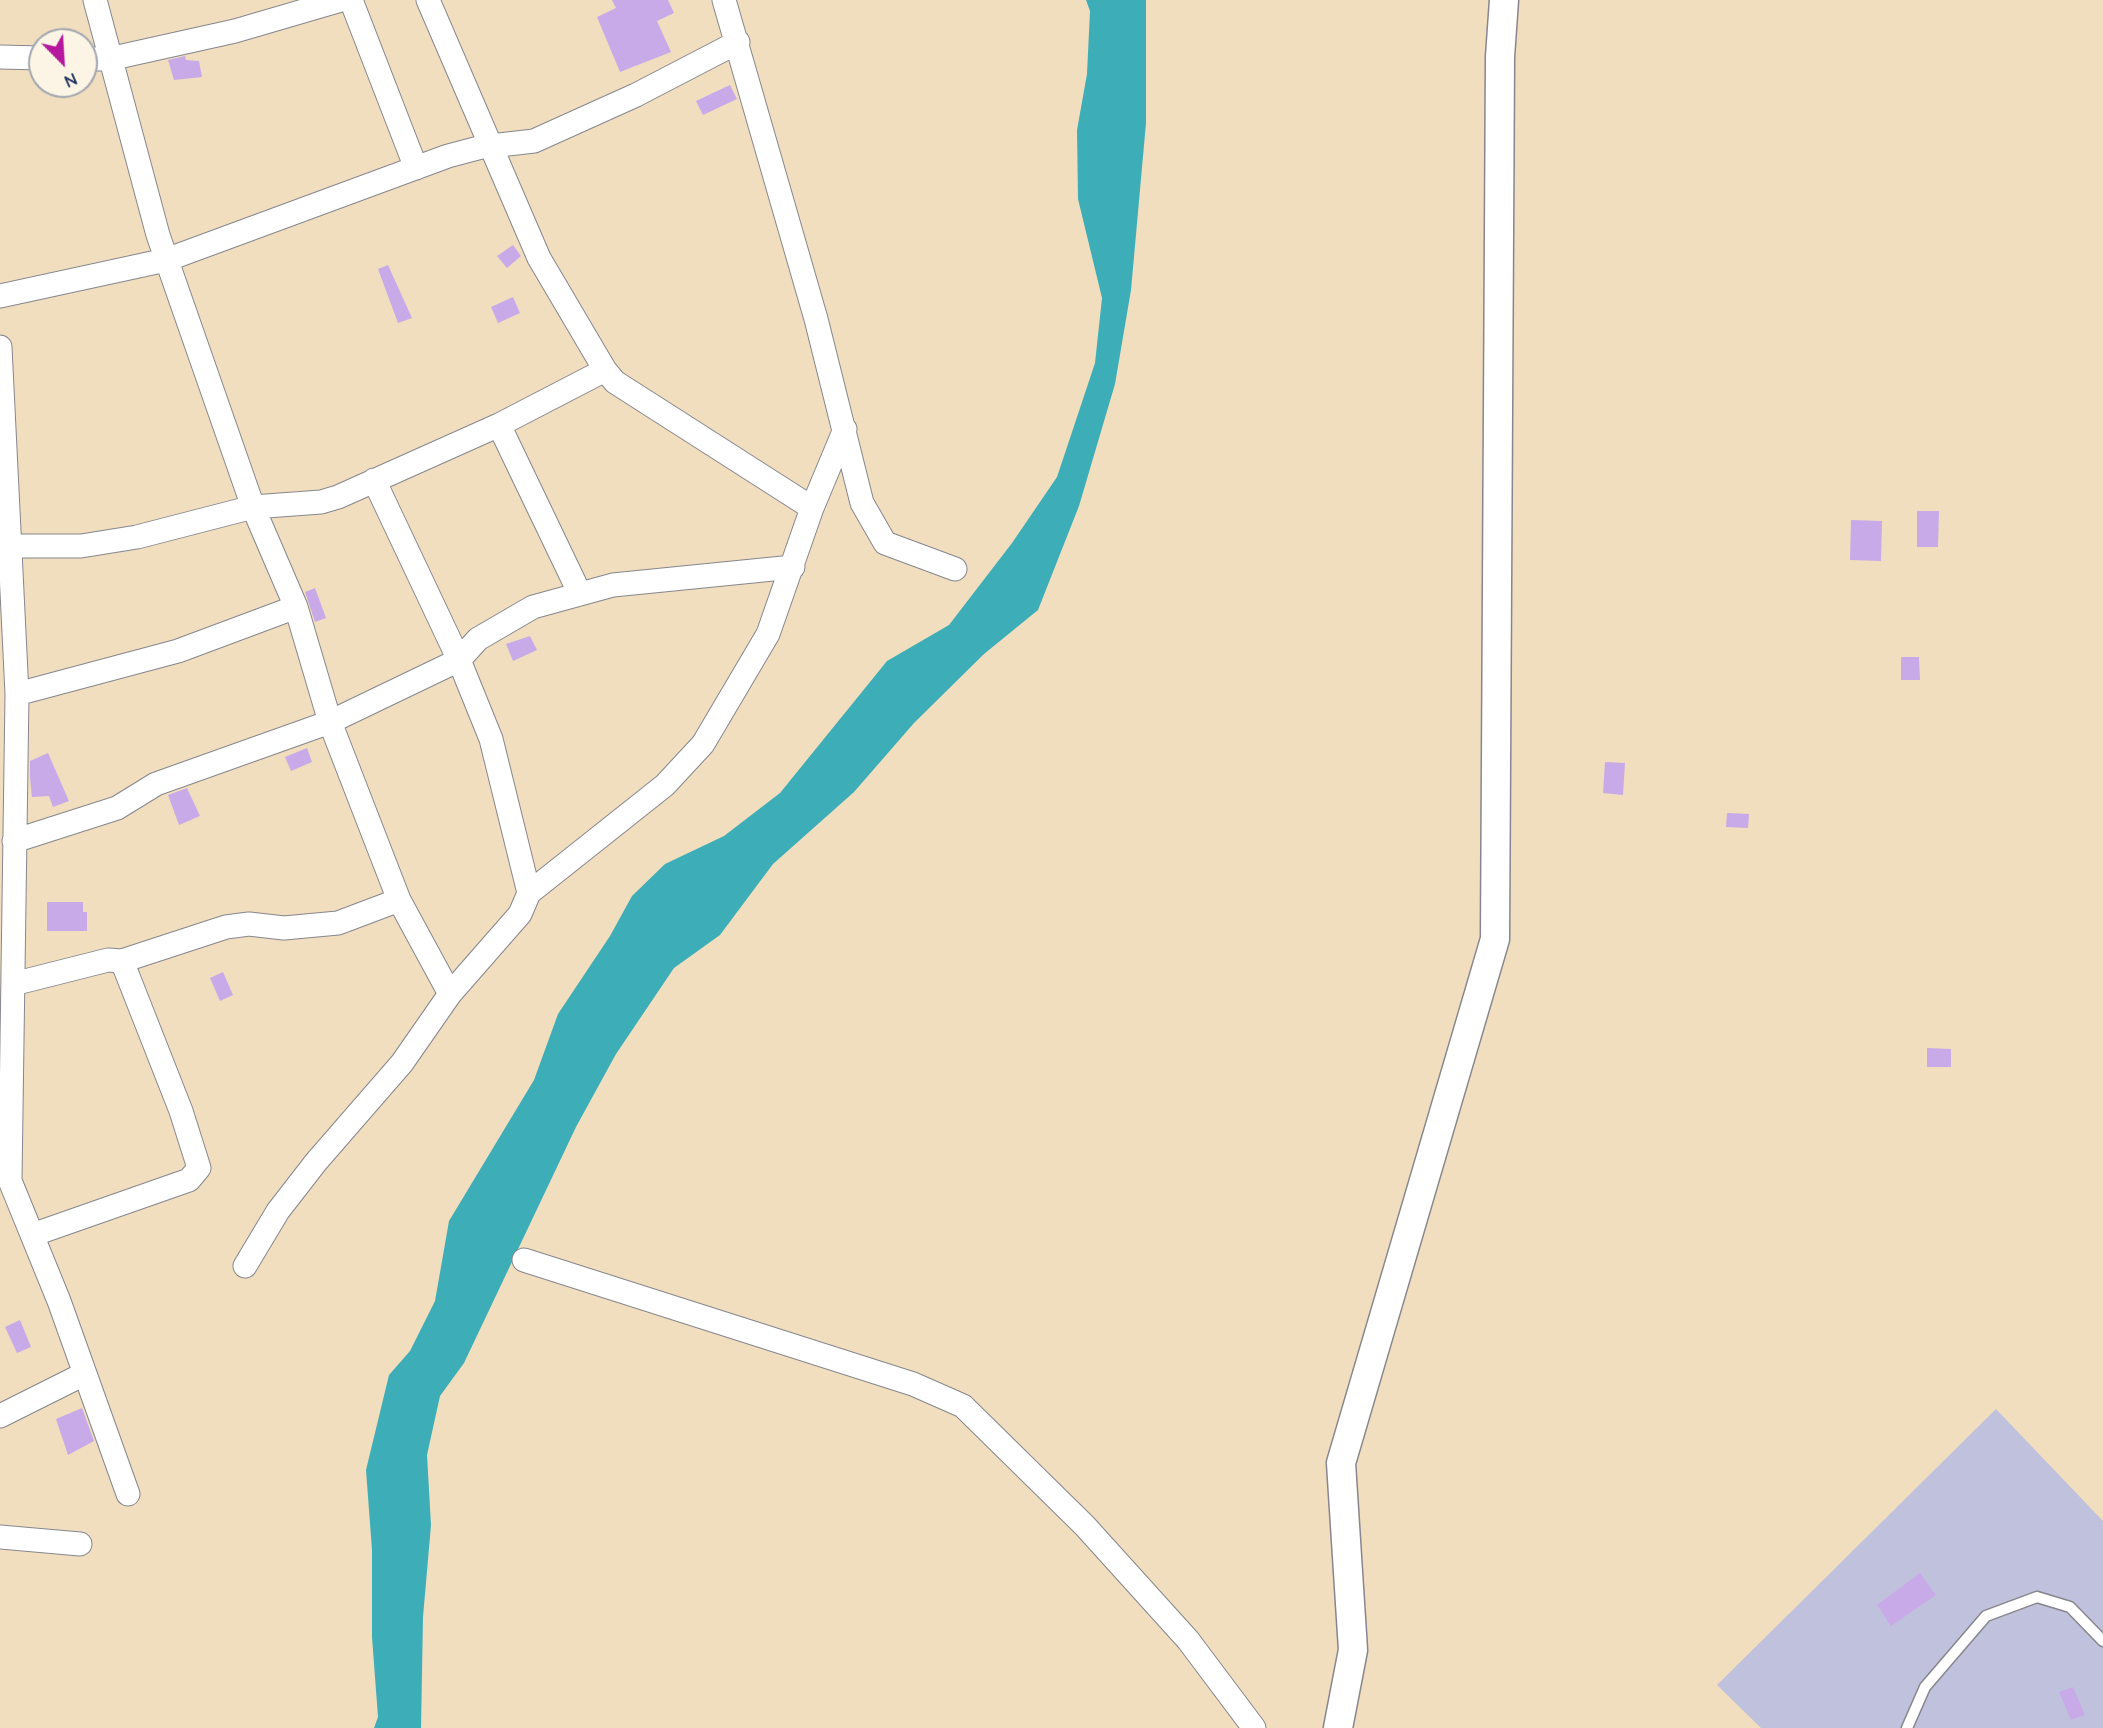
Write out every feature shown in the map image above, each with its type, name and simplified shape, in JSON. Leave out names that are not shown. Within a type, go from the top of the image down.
[{"type":"street","points":[[95,0],[166,260],[253,507],[296,607],[330,722],[399,900],[450,994]]},
{"type":"street","points":[[98,59],[109,59],[235,32],[341,0]]},
{"type":"street","points":[[351,0],[416,168]]},
{"type":"street","points":[[428,0],[493,147],[538,258],[605,370],[615,382],[811,508]]},
{"type":"street","points":[[724,0],[845,429],[862,503],[885,543],[955,569]]},
{"type":"street","points":[[1338,1728],[1353,1650],[1341,1464],[1495,939],[1500,71],[1504,0]]},
{"type":"street","points":[[0,296],[166,260],[448,156],[534,141],[636,94],[738,42]]},
{"type":"street","points":[[0,57],[28,58]]},
{"type":"street","points":[[0,347],[4,547],[17,694],[10,1179]]},
{"type":"street","points":[[4,547],[81,546],[137,537],[253,507],[321,502],[499,425],[605,370]]},
{"type":"street","points":[[499,425],[580,594]]},
{"type":"street","points":[[245,1266],[278,1211],[316,1162],[402,1063],[450,994],[520,914],[528,893],[664,785],[704,744],[768,634],[811,508],[845,429]]},
{"type":"street","points":[[374,480],[459,660],[496,752],[528,893]]},
{"type":"street","points":[[14,841],[117,808],[156,785],[330,722],[459,660],[478,639],[533,607],[613,585],[793,567]]},
{"type":"street","points":[[17,694],[178,651],[296,607]]},
{"type":"street","points":[[13,984],[108,960],[122,961],[226,927],[248,924],[284,928],[338,923],[399,900]]},
{"type":"street","points":[[32,1236],[189,1180],[199,1168],[181,1111],[122,961]]},
{"type":"street","points":[[0,1157],[60,1301],[128,1494]]},
{"type":"street","points":[[524,1260],[913,1384],[963,1406],[1094,1535],[1188,1640],[1254,1728]]},
{"type":"street","points":[[0,1416],[84,1374]]},
{"type":"street","points":[[0,1537],[80,1544]]},
{"type":"lane","points":[[1907,1728],[1925,1687],[1986,1616],[2037,1597],[2070,1607],[2103,1642]]},
{"type":"shaded area","points":[[1996,1409],[2103,1521],[2103,1728],[1761,1728],[1717,1685]]},
{"type":"water","points":[[1086,0],[1146,0],[1146,123],[1131,290],[1115,384],[1079,506],[1038,610],[984,654],[914,723],[854,792],[773,864],[720,935],[674,968],[616,1054],[576,1127],[464,1363],[440,1396],[427,1455],[431,1525],[423,1617],[421,1728],[374,1728],[378,1717],[372,1637],[372,1550],[366,1470],[389,1375],[410,1351],[435,1301],[449,1221],[534,1080],[558,1014],[610,936],[632,896],[665,864],[724,836],[780,793],[887,661],[949,625],[1012,543],[1057,477],[1095,363],[1102,298],[1078,199],[1077,130],[1087,74],[1090,11]]},
{"type":"building","points":[[612,0],[668,0],[674,13],[657,21],[671,52],[620,72],[597,17],[616,8]]},
{"type":"building","points":[[185,56],[186,60],[199,61],[202,77],[174,80],[168,60]]},
{"type":"building","points":[[730,85],[737,99],[703,115],[696,101]]},
{"type":"building","points":[[513,245],[521,256],[507,268],[497,256]]},
{"type":"building","points":[[388,265],[412,318],[398,323],[378,269]]},
{"type":"building","points":[[513,297],[520,313],[498,323],[491,307]]},
{"type":"building","points":[[1917,511],[1939,511],[1938,547],[1917,547]]},
{"type":"building","points":[[1851,520],[1882,521],[1881,561],[1850,560]]},
{"type":"building","points":[[315,588],[326,618],[315,622],[305,592]]},
{"type":"building","points":[[530,636],[537,650],[513,661],[506,644]]},
{"type":"building","points":[[1901,657],[1919,657],[1920,680],[1901,680]]},
{"type":"building","points":[[307,748],[312,762],[291,771],[285,757]]},
{"type":"building","points":[[48,753],[69,801],[53,807],[49,796],[32,797],[30,777],[30,761]]},
{"type":"building","points":[[1605,762],[1625,763],[1623,795],[1603,793]]},
{"type":"building","points":[[187,788],[200,816],[179,825],[168,795]]},
{"type":"building","points":[[1727,813],[1749,814],[1748,828],[1726,827]]},
{"type":"building","points":[[47,902],[83,902],[83,912],[87,912],[87,931],[47,931]]},
{"type":"building","points":[[223,972],[233,995],[220,1001],[210,978]]},
{"type":"building","points":[[1927,1048],[1951,1049],[1951,1067],[1927,1067]]},
{"type":"building","points":[[20,1320],[31,1347],[17,1353],[5,1327]]},
{"type":"building","points":[[82,1408],[94,1441],[68,1455],[56,1419]]},
{"type":"building","points":[[1920,1573],[1936,1595],[1891,1626],[1877,1605]]},
{"type":"building","points":[[2073,1687],[2085,1715],[2071,1720],[2059,1692]]}]
